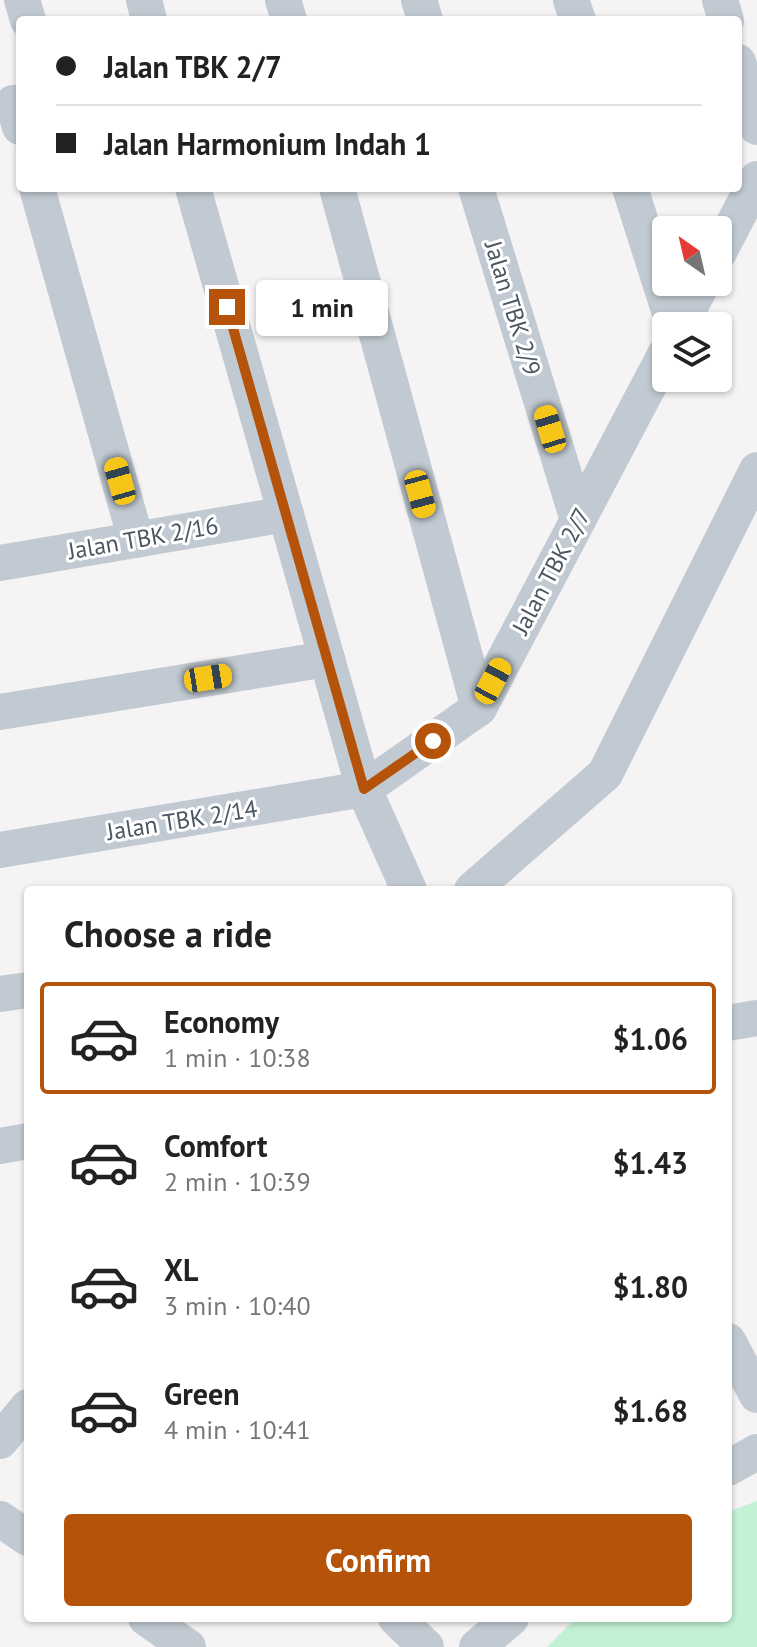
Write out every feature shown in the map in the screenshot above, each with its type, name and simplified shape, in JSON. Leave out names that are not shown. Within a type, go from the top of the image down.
[{"type":"street","points":[[742,76],[757,127]]},
{"type":"street","points":[[38,192],[136,540]]},
{"type":"street","points":[[194,192],[364,789],[407,886]]},
{"type":"street","points":[[338,192],[479,708]]},
{"type":"street","name":"Jalan TBK 2/9","points":[[477,192],[578,520]]},
{"type":"street","points":[[631,192],[670,312]]},
{"type":"street","points":[[732,231],[754,194]]},
{"type":"street","name":"Jalan TBK 2/7","points":[[364,789],[479,708],[652,380]]},
{"type":"street","points":[[477,886],[605,774],[757,470]]},
{"type":"street","name":"Jalan TBK 2/16","points":[[0,563],[286,514]]},
{"type":"street","points":[[0,712],[327,659]]},
{"type":"street","name":"Jalan TBK 2/14","points":[[0,850],[364,789]]},
{"type":"street","points":[[0,994],[24,991]]},
{"type":"street","points":[[732,1022],[757,1018]]},
{"type":"street","points":[[0,1146],[24,1142]]},
{"type":"street","points":[[732,1348],[757,1395]]},
{"type":"street","points":[[0,1441],[24,1412]]},
{"type":"street","points":[[732,1466],[757,1452]]},
{"type":"street","points":[[0,1519],[24,1535]]},
{"type":"street","points":[[152,1622],[188,1647]]},
{"type":"street","points":[[400,1622],[426,1647]]},
{"type":"street","points":[[477,1647],[506,1622]]},
{"type":"green space","points":[[757,1501],[757,1647],[547,1647],[572,1622],[732,1622],[732,1510]]},
{"type":"route","points":[[227,307],[364,789],[433,741]]}]
